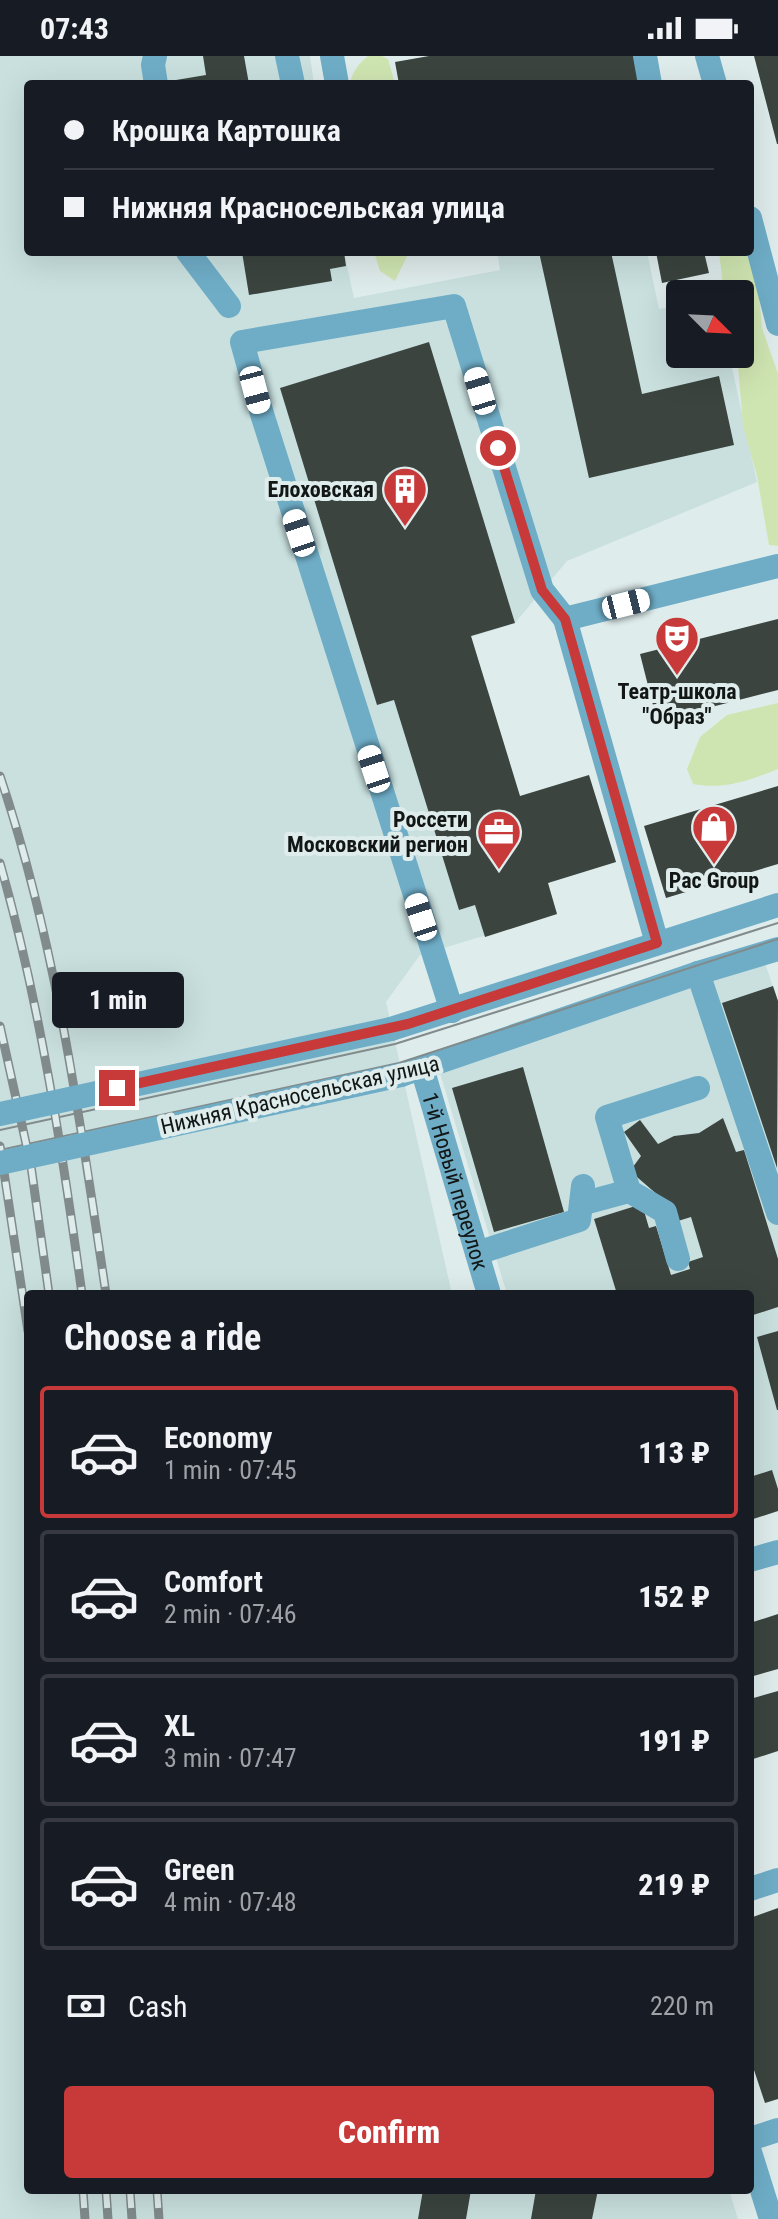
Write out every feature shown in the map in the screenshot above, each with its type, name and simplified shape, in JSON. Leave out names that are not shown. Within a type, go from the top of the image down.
[{"type":"street","points":[[155,56],[155,80]]},
{"type":"street","points":[[287,56],[292,80]]},
{"type":"street","points":[[332,56],[336,80]]},
{"type":"street","points":[[645,56],[649,80]]},
{"type":"street","points":[[707,56],[714,80]]},
{"type":"street","points":[[754,233],[778,324]]},
{"type":"street","points":[[191,256],[229,306]]},
{"type":"street","points":[[452,1011],[262,414],[242,342],[454,306],[542,590],[565,619],[657,943]]},
{"type":"street","points":[[565,619],[778,566]]},
{"type":"street","name":"Нижняя Красносельская улица","points":[[0,1114],[391,1029],[778,905]]},
{"type":"street","name":"Нижняя Красносельская улица","points":[[0,1163],[412,1072],[698,973],[778,949]]},
{"type":"street","points":[[698,973],[778,1213]]},
{"type":"street","name":"1-й Новый переулок","points":[[412,1072],[488,1290]]},
{"type":"street","points":[[629,1191],[607,1117],[698,1088]]},
{"type":"street","points":[[477,1253],[579,1220],[582,1195],[629,1191],[665,1212],[678,1259]]},
{"type":"street","points":[[754,1559],[778,1552]]},
{"type":"street","points":[[754,1888],[778,1880]]},
{"type":"street","points":[[754,2138],[778,2130]]},
{"type":"street","points":[[754,2165],[771,2219]]},
{"type":"shaded area","points":[[0,56],[310,56],[313,80],[24,80],[24,256],[345,256],[354,298],[500,270],[498,256],[648,256],[659,309],[666,308],[666,368],[732,368],[757,482],[567,561],[515,623],[471,637],[520,796],[589,775],[616,862],[548,883],[557,914],[420,955],[386,1002],[451,1290],[24,1290],[24,2194],[730,2194],[738,2219],[0,2219]]},
{"type":"shaded area","points":[[765,963],[778,1001],[778,1511],[754,1519],[754,1290],[506,1290],[439,1070]]},
{"type":"green space","points":[[368,56],[388,59],[394,80],[351,80]]},
{"type":"green space","points":[[375,256],[407,256],[395,281],[380,271]]},
{"type":"green space","points":[[719,256],[748,256],[759,294],[762,328],[778,374],[778,546],[769,545],[757,476],[743,426],[738,368],[754,368],[754,280],[722,280]]},
{"type":"green space","points":[[778,703],[778,769],[726,785],[693,784],[687,769],[700,737],[727,715]]},
{"type":"building","points":[[203,56],[244,56],[248,80],[176,80],[206,75]]},
{"type":"building","points":[[429,56],[635,56],[639,80],[398,80],[395,62]]},
{"type":"building","points":[[754,56],[778,56],[778,144],[777,144]]},
{"type":"building","points":[[243,256],[345,256],[346,266],[330,269],[332,281],[249,295]]},
{"type":"building","points":[[540,256],[612,256],[642,394],[719,376],[734,445],[589,478]]},
{"type":"building","points":[[657,256],[705,256],[709,273],[662,283]]},
{"type":"building","points":[[429,342],[515,623],[471,636],[520,796],[589,775],[616,862],[548,883],[557,914],[485,937],[475,905],[459,910],[394,700],[377,705],[280,388]]},
{"type":"building","points":[[778,619],[778,690],[657,721],[640,654]]},
{"type":"building","points":[[778,786],[778,864],[666,898],[644,826]]},
{"type":"building","points":[[773,986],[778,1001],[777,1168],[722,1003]]},
{"type":"building","points":[[523,1067],[564,1212],[494,1232],[452,1088]]},
{"type":"building","points":[[723,1118],[736,1152],[744,1150],[778,1259],[778,1307],[754,1315],[754,1290],[616,1290],[594,1219],[642,1204],[649,1228],[656,1226],[671,1275],[690,1269],[688,1262],[703,1257],[691,1217],[678,1221],[674,1209],[630,1171],[641,1156],[624,1132],[640,1120],[658,1144],[674,1136],[699,1133]]},
{"type":"building","points":[[778,1331],[778,1410],[777,1410],[757,1337]]},
{"type":"building","points":[[772,1470],[778,1489],[778,1511],[754,1519],[754,1476]]},
{"type":"building","points":[[778,1614],[778,1669],[754,1676],[754,1622]]},
{"type":"building","points":[[778,1691],[778,1751],[754,1759],[754,1698]]},
{"type":"building","points":[[778,1908],[778,2099],[765,2103],[754,2070],[754,1917]]},
{"type":"building","points":[[422,2194],[470,2194],[466,2219],[418,2219]]},
{"type":"building","points":[[535,2194],[597,2194],[592,2219],[531,2219]]},
{"type":"tram line","points":[[0,1130],[395,1044],[778,923]]},
{"type":"tram line","points":[[0,1150],[399,1063],[778,939]]},
{"type":"railway","points":[[0,776],[20,839],[51,967],[76,1098],[105,1290]]},
{"type":"railway","points":[[0,863],[38,1023],[58,1131],[81,1290]]},
{"type":"railway","points":[[0,1026],[31,1166],[48,1290]]},
{"type":"railway","points":[[0,1146],[24,1305]]},
{"type":"railway","points":[[83,2194],[85,2219]]},
{"type":"railway","points":[[106,2194],[108,2219]]},
{"type":"railway","points":[[130,2194],[132,2219]]},
{"type":"railway","points":[[157,2194],[159,2219]]},
{"type":"place","name":"Елоховская","points":[[405,528]]},
{"type":"place","name":"Театр-школа \"Образ\"","points":[[677,677]]},
{"type":"place","name":"Pac Group","points":[[714,866]]},
{"type":"place","name":"Россети Московский регион","points":[[499,871]]},
{"type":"route","points":[[117,1088],[408,1024],[657,943],[565,619],[542,590],[498,448]]}]
